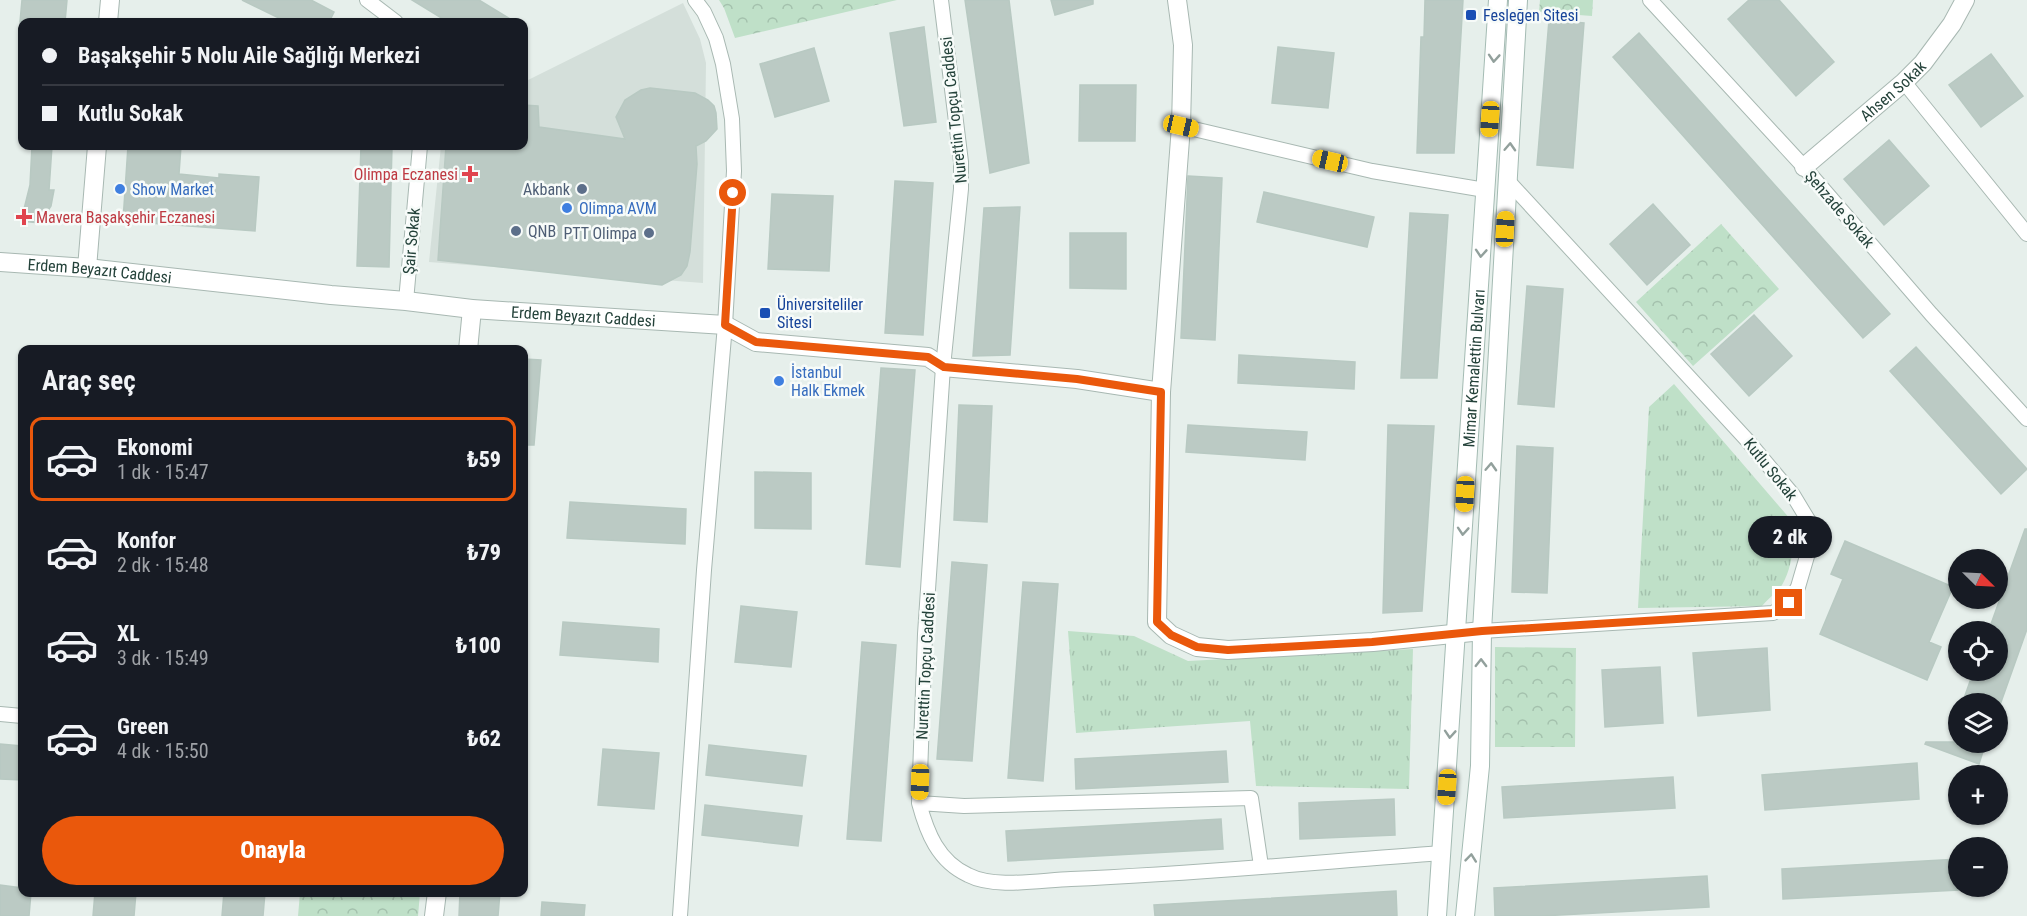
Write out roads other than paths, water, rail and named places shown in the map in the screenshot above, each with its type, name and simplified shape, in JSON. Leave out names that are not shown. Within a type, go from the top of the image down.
[{"type":"street","points":[[108,18],[110,0]]},
{"type":"street","points":[[367,0],[391,18]]},
{"type":"street","points":[[680,916],[704,570],[725,325],[734,171],[732,119],[723,64],[716,38],[704,12],[695,0]]},
{"type":"street","name":"Nurettin Topçu Caddesi","points":[[941,0],[961,162],[961,180],[944,367],[925,634],[919,803],[926,828],[935,846],[951,864],[969,876],[992,882],[1101,878],[1442,853]]},
{"type":"street","points":[[1177,0],[1183,45],[1181,126],[1161,392],[1157,622],[1171,635],[1197,647],[1228,650],[1372,642],[1482,631]]},
{"type":"street","name":"Mimar Kemalettin Bulvarı","points":[[1437,916],[1498,0]]},
{"type":"street","points":[[1466,916],[1480,766],[1482,631],[1518,0]]},
{"type":"street","name":"Şehzade Sokak","points":[[1650,0],[1803,167],[1931,314],[2027,419]]},
{"type":"street","name":"Ahsen Sokak","points":[[1803,167],[1904,82],[1923,63],[1965,0]]},
{"type":"street","points":[[1904,82],[2027,234]]},
{"type":"street","points":[[1181,126],[1372,171],[1485,190]]},
{"type":"street","points":[[87,268],[97,150]]},
{"type":"street","name":"Şair Sokak","points":[[406,301],[420,150]]},
{"type":"street","name":"Kutlu Sokak","points":[[1482,631],[1773,613],[1789,603],[1798,587],[1813,528],[1793,495],[1748,440],[1508,181]]},
{"type":"street","name":"Erdem Beyazıt Caddesi","points":[[0,262],[87,268],[472,309],[725,325],[756,342],[928,357],[944,367],[1077,379],[1161,392]]},
{"type":"street","points":[[468,345],[472,309]]},
{"type":"street","points":[[0,714],[18,716]]},
{"type":"street","points":[[919,803],[964,806],[1251,798],[1261,866]]},
{"type":"street","points":[[434,916],[436,897]]},
{"type":"place","name":"Fesleğen Sitesi","points":[[1471,15]]},
{"type":"place","name":"Olimpa Eczanesi","points":[[470,174]]},
{"type":"place","name":"Show Market","points":[[120,189]]},
{"type":"place","name":"Akbank","points":[[582,189]]},
{"type":"place","name":"Olimpa AVM","points":[[567,208]]},
{"type":"place","name":"Mavera Başakşehir Eczanesi","points":[[24,217]]},
{"type":"place","name":"QNB","points":[[516,231]]},
{"type":"place","name":"PTT Olimpa","points":[[649,233]]},
{"type":"place","name":"Üniversiteliler Sitesi","points":[[765,313]]},
{"type":"place","name":"İstanbul Halk Ekmek","points":[[779,381]]}]
